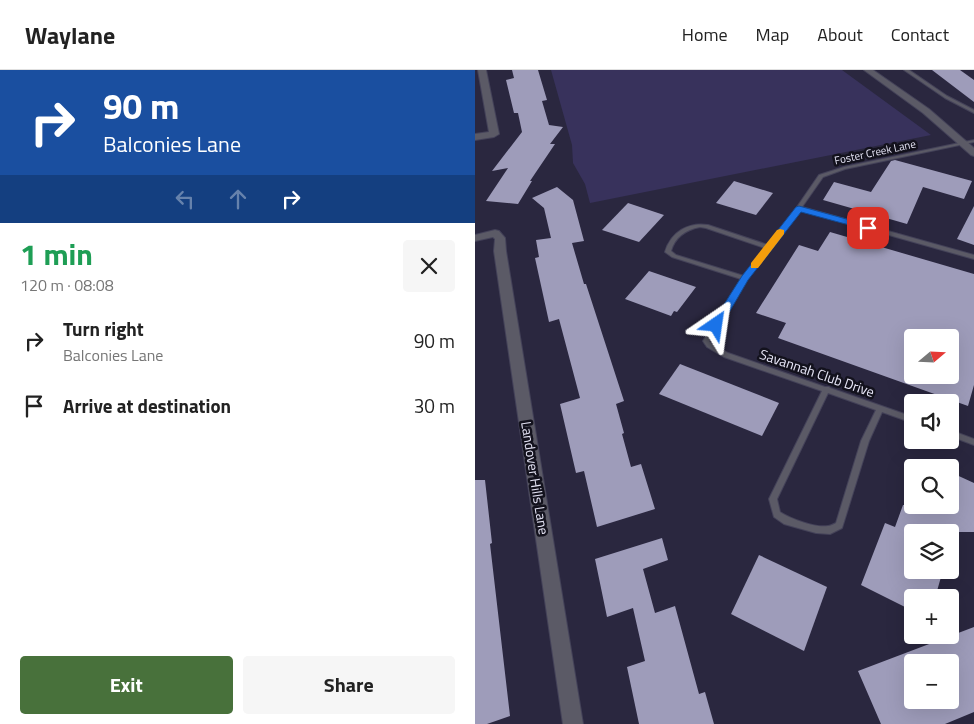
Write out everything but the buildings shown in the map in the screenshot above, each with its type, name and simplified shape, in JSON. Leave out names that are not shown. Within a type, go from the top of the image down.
[{"type":"street","points":[[475,137],[494,134],[478,70]]},
{"type":"street","points":[[868,70],[926,110],[974,153]]},
{"type":"street","name":"Landover Hills Lane","points":[[475,238],[495,234],[500,238],[500,251],[573,724]]},
{"type":"lane","points":[[906,70],[946,97],[974,112]]},
{"type":"lane","name":"Foster Creek Lane","points":[[714,347],[706,341],[745,278],[821,176],[862,164],[974,141]]},
{"type":"lane","points":[[799,208],[974,256]]},
{"type":"lane","points":[[745,278],[674,256],[668,252],[669,246],[678,235],[690,226],[698,225],[768,247]]},
{"type":"lane","name":"Savannah Club Drive","points":[[714,347],[727,355],[904,417]]},
{"type":"lane","points":[[827,389],[773,500],[777,514],[787,521],[816,529],[830,530],[839,524],[865,440],[881,408]]},
{"type":"lane","points":[[959,437],[974,442]]},
{"type":"shaded area","points":[[551,70],[842,70],[931,135],[590,203],[585,184],[573,163],[572,145]]},
{"type":"slow traffic","points":[[754,266],[780,232]]},
{"type":"route","points":[[716,325],[745,278],[799,208],[868,228]]}]
